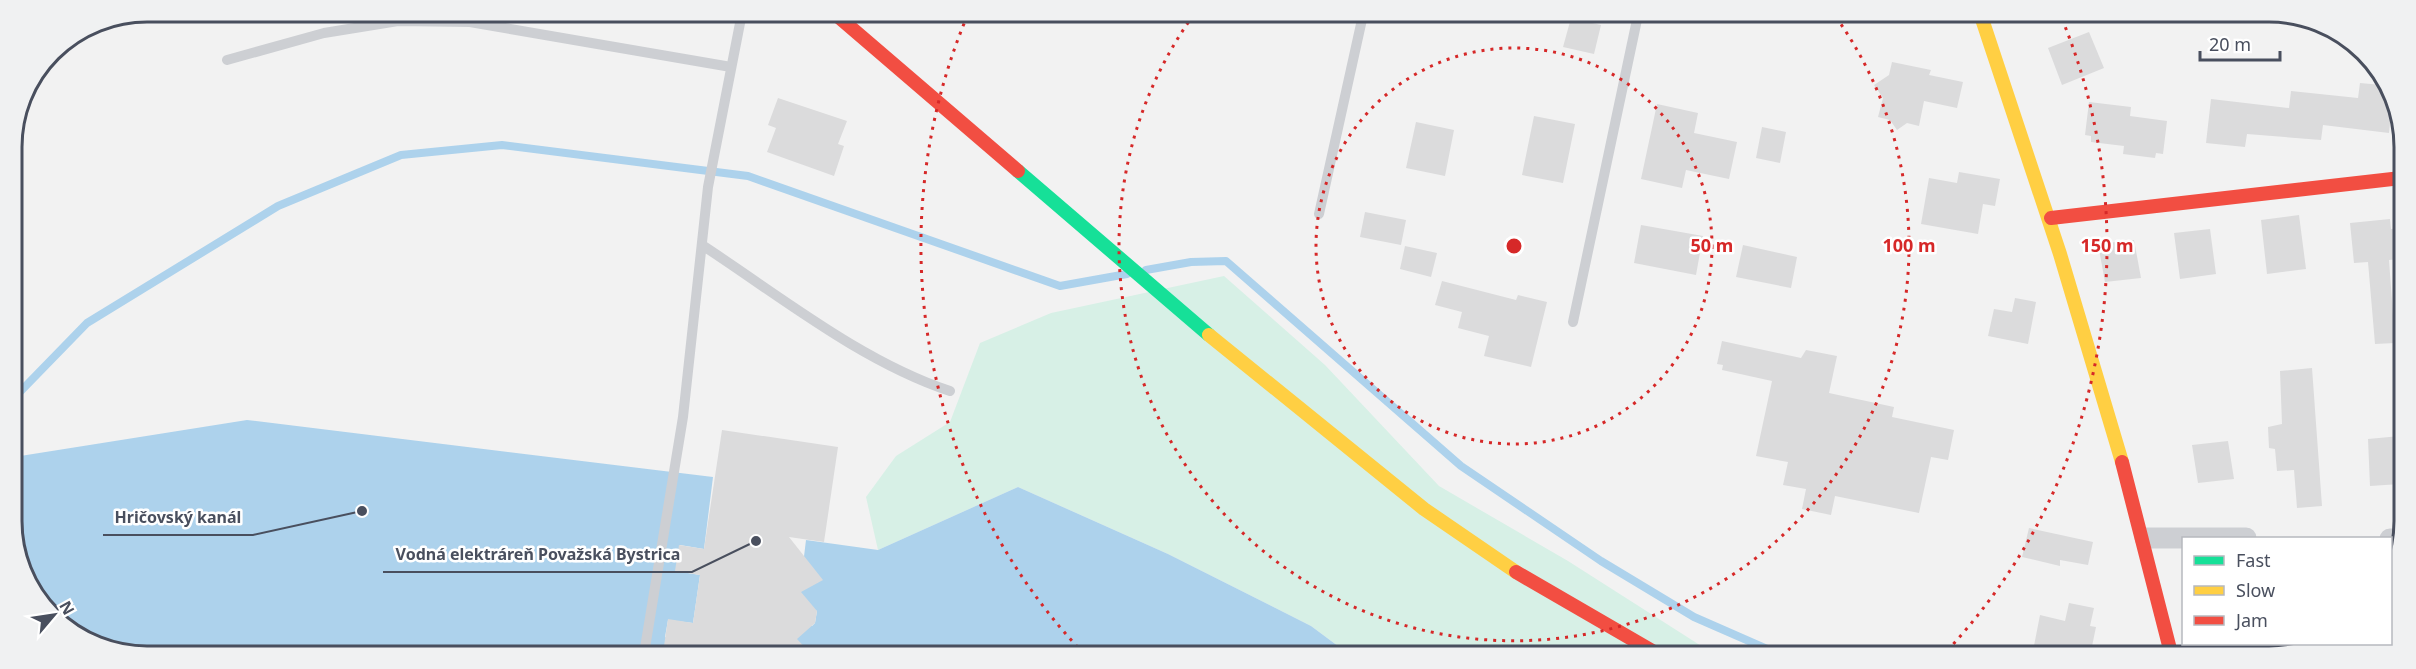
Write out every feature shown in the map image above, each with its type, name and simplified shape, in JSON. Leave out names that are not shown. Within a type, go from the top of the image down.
[{"type":"main road","points":[[1983,22],[2051,218],[2145,538],[2170,646]]},
{"type":"main road","points":[[844,23],[1303,414],[1498,562],[1644,646]]},
{"type":"main road","points":[[2051,218],[2394,179]]},
{"type":"street","points":[[2145,538],[2182,538]]},
{"type":"lane","points":[[1319,214],[1361,22]]},
{"type":"lane","points":[[1573,322],[1636,22]]},
{"type":"lane","points":[[227,60],[324,33],[386,23]]},
{"type":"lane","points":[[475,23],[731,67]]},
{"type":"lane","points":[[645,646],[683,417],[708,187],[740,23]]},
{"type":"lane","points":[[702,245],[886,363],[923,382],[950,391]]},
{"type":"green space","points":[[1224,276],[1325,365],[1439,486],[1568,561],[1701,646],[1338,646],[1311,626],[1168,554],[1018,487],[878,550],[866,497],[896,456],[950,422],[980,343],[1051,313]]},
{"type":"water","points":[[247,420],[713,477],[704,549],[680,545],[676,571],[700,575],[693,623],[668,620],[665,637],[681,646],[147,646],[115,642],[85,630],[65,616],[53,604],[35,577],[25,546],[22,522],[22,456]]},
{"type":"water","points":[[1018,487],[1168,554],[1311,626],[1338,646],[791,646],[794,624],[812,626],[815,623],[817,611],[798,604],[801,581],[817,583],[821,579],[802,573],[806,540],[878,550]]},
{"type":"building","points":[[1570,22],[1601,25],[1594,54],[1563,47]]},
{"type":"building","points":[[2089,32],[2104,68],[2062,85],[2048,48]]},
{"type":"building","points":[[1892,62],[1931,70],[1929,75],[1963,82],[1957,108],[1924,101],[1919,126],[1907,123],[1897,130],[1890,120],[1878,117],[1883,98],[1874,85],[1889,75]]},
{"type":"building","points":[[2360,83],[2377,85],[2389,115],[2389,133],[2323,125],[2321,140],[2247,134],[2245,147],[2206,143],[2211,99],[2289,108],[2291,91],[2358,98]]},
{"type":"building","points":[[778,98],[847,121],[838,144],[844,146],[834,176],[767,152],[776,128],[768,125]]},
{"type":"building","points":[[2089,102],[2131,107],[2130,116],[2167,121],[2163,154],[2156,153],[2155,158],[2123,154],[2124,146],[2091,142],[2091,136],[2085,135]]},
{"type":"building","points":[[1657,104],[1698,113],[1694,133],[1737,142],[1729,179],[1686,170],[1682,188],[1641,179]]},
{"type":"building","points":[[1534,116],[1575,124],[1563,183],[1522,175]]},
{"type":"building","points":[[1416,122],[1454,130],[1445,176],[1406,168]]},
{"type":"building","points":[[1762,127],[1786,132],[1780,163],[1756,158]]},
{"type":"building","points":[[1959,172],[2000,179],[1995,206],[1983,204],[1978,234],[1921,224],[1929,178],[1957,183]]},
{"type":"building","points":[[1365,212],[1406,220],[1401,245],[1360,237]]},
{"type":"building","points":[[2299,215],[2306,269],[2267,274],[2261,220]]},
{"type":"building","points":[[2390,219],[2391,229],[2394,229],[2394,260],[2389,260],[2394,343],[2375,344],[2368,262],[2354,263],[2350,223]]},
{"type":"building","points":[[1641,225],[1703,236],[1696,275],[1634,263]]},
{"type":"building","points":[[2210,229],[2216,274],[2180,279],[2174,233]]},
{"type":"building","points":[[2134,240],[2141,278],[2105,282],[2098,244]]},
{"type":"building","points":[[1743,245],[1797,257],[1791,288],[1736,277]]},
{"type":"building","points":[[1405,246],[1437,253],[1431,277],[1400,269]]},
{"type":"building","points":[[1442,281],[1516,300],[1518,295],[1547,302],[1531,367],[1484,356],[1489,336],[1458,328],[1462,312],[1435,305]]},
{"type":"building","points":[[2015,298],[2036,302],[2028,344],[1988,336],[1994,309],[2012,312]]},
{"type":"building","points":[[1722,341],[1801,358],[1806,350],[1837,356],[1829,393],[1894,407],[1892,417],[1954,430],[1948,460],[1931,457],[1919,513],[1835,496],[1831,515],[1802,509],[1806,489],[1783,485],[1788,462],[1756,456],[1772,381],[1722,370],[1723,365],[1717,364]]},
{"type":"building","points":[[2312,368],[2322,506],[2297,508],[2294,470],[2277,471],[2275,449],[2269,448],[2268,427],[2282,424],[2280,371]]},
{"type":"building","points":[[722,430],[838,447],[824,542],[789,537],[823,580],[801,592],[817,611],[815,623],[797,639],[804,646],[664,646],[668,619],[693,623],[700,575],[675,571],[679,545],[704,549]]},
{"type":"building","points":[[2394,437],[2394,484],[2370,486],[2368,439]]},
{"type":"building","points":[[2228,441],[2234,479],[2198,483],[2192,445]]},
{"type":"building","points":[[2029,528],[2093,542],[2088,565],[2060,560],[2060,566],[2022,557]]},
{"type":"building","points":[[2069,603],[2094,608],[2090,626],[2096,627],[2092,646],[2034,646],[2040,615],[2065,621]]},
{"type":"waterway","points":[[22,389],[87,323],[278,206],[401,155],[502,145],[748,176],[1060,286],[1127,274]]},
{"type":"waterway","points":[[1146,270],[1191,262],[1226,261],[1461,466],[1601,561],[1694,617],[1760,646]]},
{"type":"traffic: fast","points":[[1018,171],[1209,335]]},
{"type":"traffic: slow","points":[[1983,22],[2060,254],[2122,462]]},
{"type":"traffic: slow","points":[[1209,335],[1424,509],[1516,572]]},
{"type":"traffic: jam","points":[[845,23],[1018,171]]},
{"type":"traffic: jam","points":[[2051,218],[2394,179]]},
{"type":"traffic: jam","points":[[2122,462],[2169,646]]},
{"type":"traffic: jam","points":[[1516,572],[1644,646]]},
{"type":"place","name":"Hričovský kanál","points":[[362,511]]},
{"type":"place","name":"Vodná elektráreň Považská Bystrica","points":[[756,541]]}]
